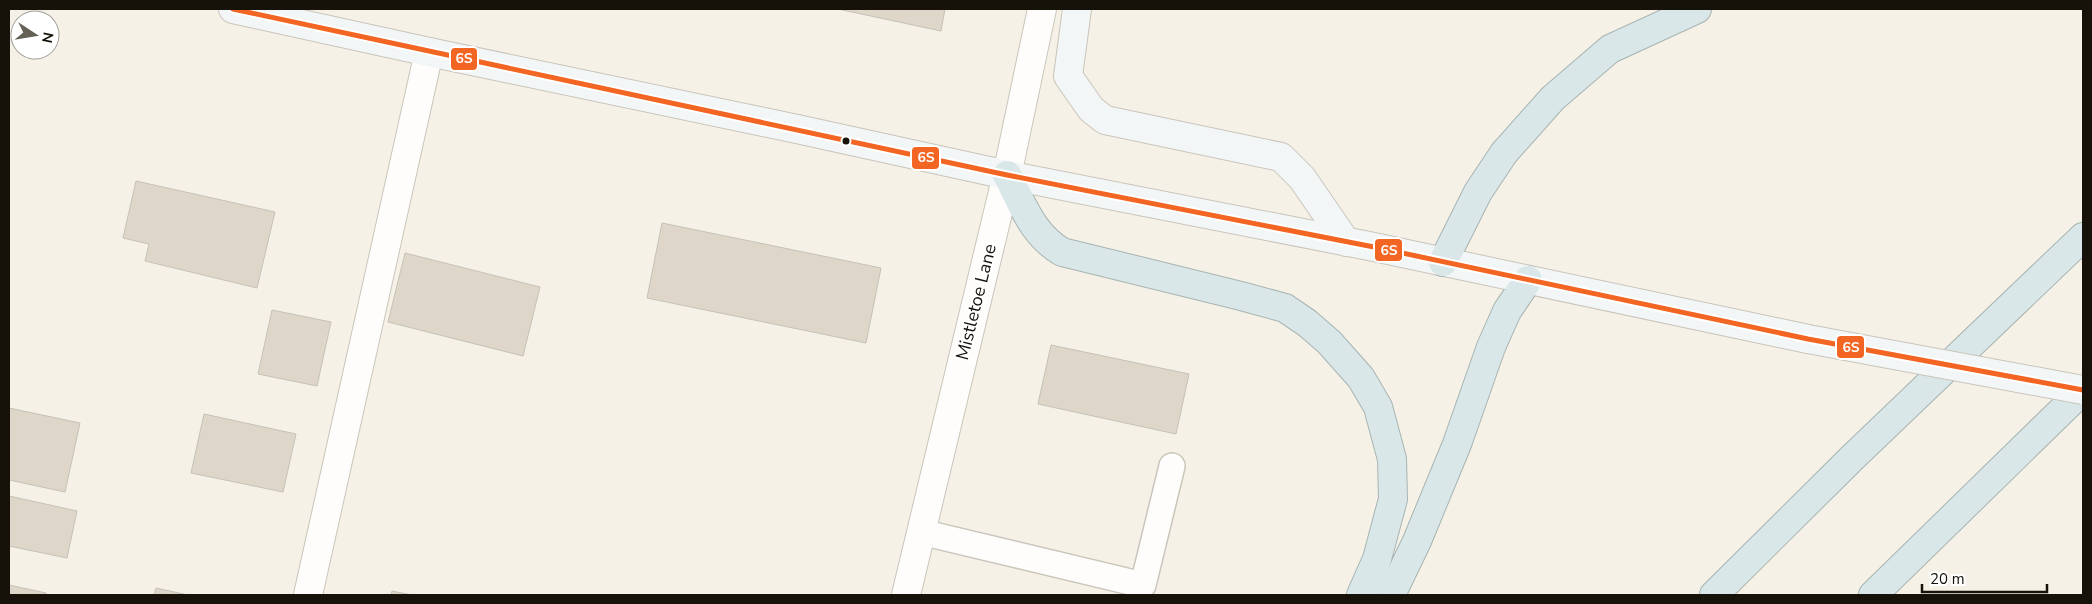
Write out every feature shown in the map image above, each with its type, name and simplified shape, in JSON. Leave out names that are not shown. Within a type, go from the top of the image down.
[{"type":"highway","points":[[1443,262],[1484,184],[1504,153],[1553,98],[1610,49],[1697,9]]},
{"type":"highway","points":[[1007,175],[1033,226],[1047,243],[1062,252],[1286,308],[1329,342],[1361,378],[1378,407],[1392,459],[1393,499],[1377,559],[1361,595]]},
{"type":"highway","points":[[1714,595],[1852,458],[2083,237]]},
{"type":"highway","points":[[1391,595],[1417,541],[1450,462],[1507,311],[1528,280]]},
{"type":"highway","points":[[1873,595],[2083,390]]},
{"type":"main road","points":[[234,9],[1007,175],[1346,242],[1808,339],[2083,390]]},
{"type":"main road","points":[[1077,9],[1068,76],[1091,109],[1106,120],[1281,157],[1302,178],[1346,242]]},
{"type":"street","name":"Mistletoe Lane","points":[[906,595],[1007,175],[1042,9]]},
{"type":"street","points":[[308,595],[429,52]]},
{"type":"lane","points":[[921,532],[1143,585],[1172,466]]},
{"type":"building","points":[[838,9],[945,9],[941,31]]},
{"type":"building","points":[[136,181],[275,212],[257,288],[145,261],[149,244],[123,238]]},
{"type":"building","points":[[662,223],[881,268],[866,343],[647,298]]},
{"type":"building","points":[[405,253],[540,287],[523,356],[388,322]]},
{"type":"building","points":[[272,310],[331,322],[317,386],[258,374]]},
{"type":"building","points":[[1051,345],[1189,374],[1176,434],[1038,404]]},
{"type":"building","points":[[9,408],[80,423],[65,492],[9,480]]},
{"type":"building","points":[[204,414],[296,434],[283,492],[191,473]]},
{"type":"building","points":[[9,496],[77,511],[67,558],[9,546]]},
{"type":"building","points":[[9,585],[46,593],[46,595],[9,595]]},
{"type":"building","points":[[156,588],[188,595],[154,595]]},
{"type":"building","points":[[392,591],[412,595],[391,595]]},
{"type":"transit line","name":"6S","points":[[233,9],[1007,175],[1374,247],[1808,339],[2083,390]]}]
